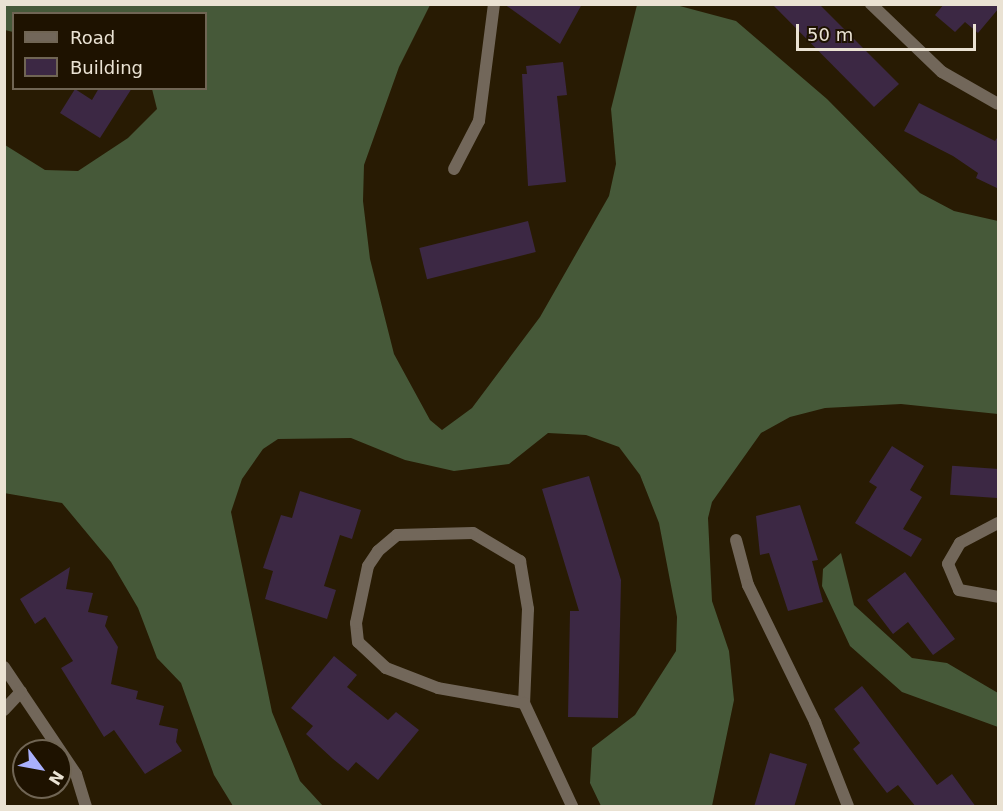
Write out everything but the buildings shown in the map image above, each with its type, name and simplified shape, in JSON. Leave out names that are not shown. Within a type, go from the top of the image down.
[{"type":"street","points":[[454,169],[479,121],[494,4]]},
{"type":"street","points":[[871,4],[942,72],[999,104]]},
{"type":"street","points":[[999,523],[960,543],[948,564],[959,590],[999,597]]},
{"type":"street","points":[[524,704],[438,688],[386,668],[358,642],[356,623],[368,566],[397,534],[472,533],[520,561],[528,609],[524,704],[572,807]]},
{"type":"street","points":[[736,540],[748,585],[815,722],[848,807]]},
{"type":"street","points":[[4,667],[76,774],[86,807]]},
{"type":"street","points":[[4,710],[21,692]]},
{"type":"green space","points":[[5,4],[430,5],[399,67],[364,165],[363,201],[370,259],[394,354],[430,420],[442,430],[472,408],[540,317],[609,196],[616,164],[611,109],[637,5],[676,5],[736,21],[827,99],[920,193],[954,211],[998,221],[998,414],[901,404],[825,408],[790,417],[761,433],[712,502],[708,518],[712,601],[729,651],[734,700],[712,806],[601,806],[590,783],[592,748],[635,715],[676,651],[677,617],[659,523],[640,475],[619,447],[586,435],[548,433],[509,464],[454,471],[405,460],[351,438],[278,439],[263,449],[242,479],[231,512],[272,712],[300,781],[323,806],[233,806],[214,775],[181,683],[157,658],[138,608],[111,562],[62,503],[4,493],[5,145],[45,170],[78,171],[128,138],[157,109],[152,90],[207,90],[207,12],[12,12],[12,32],[5,30]]},
{"type":"green space","points":[[841,553],[854,605],[912,658],[947,663],[998,693],[998,727],[902,692],[850,646],[822,586],[823,569]]}]
